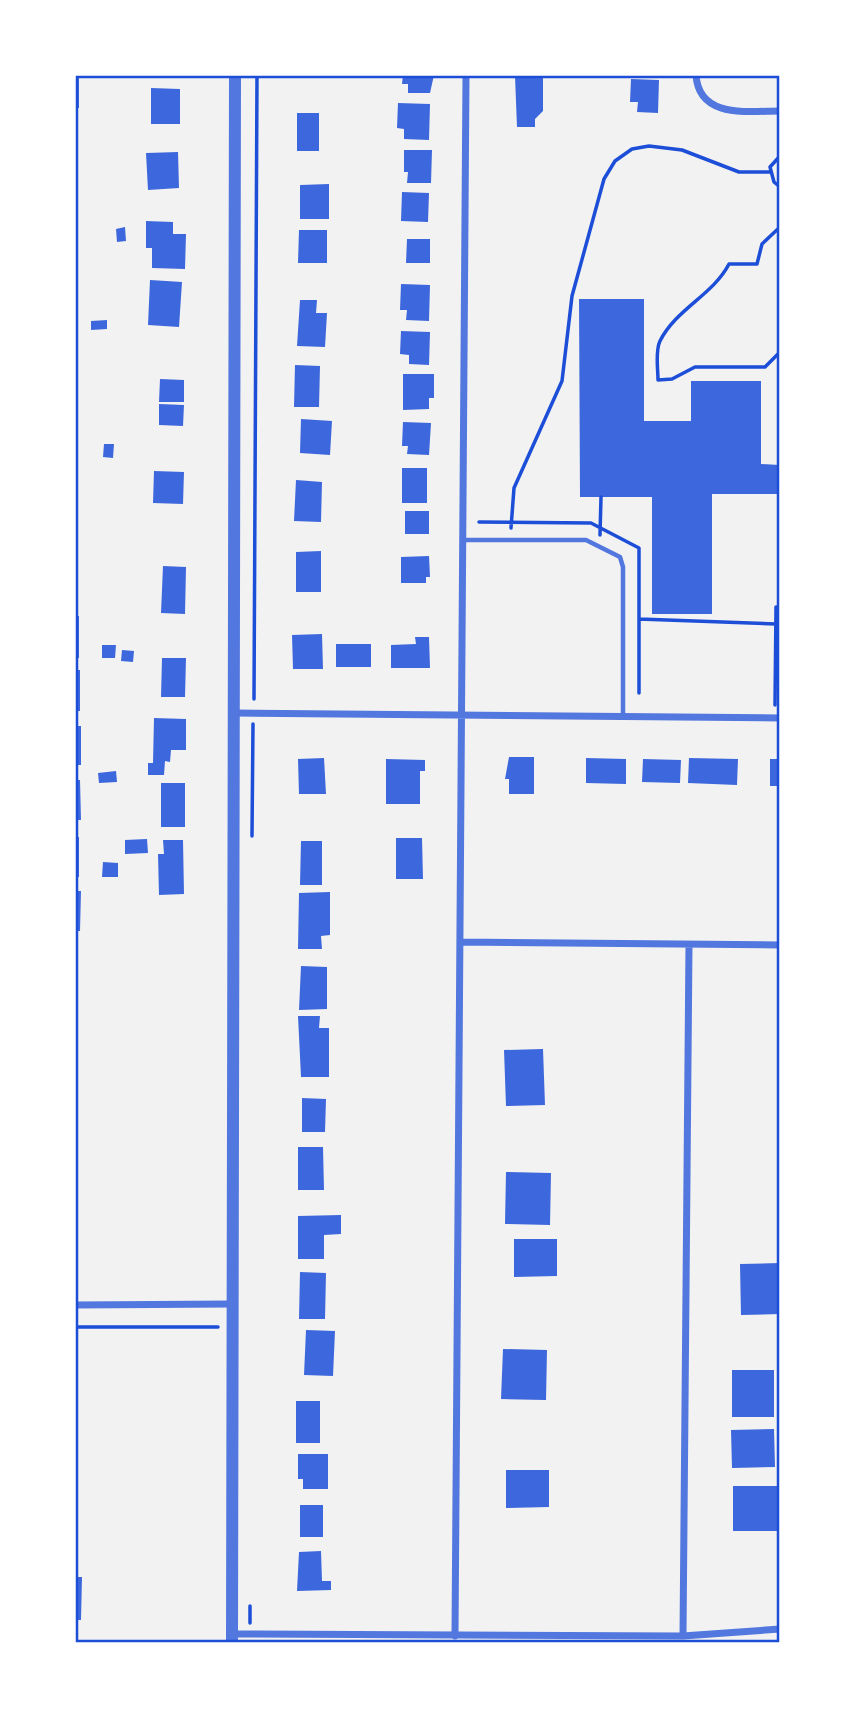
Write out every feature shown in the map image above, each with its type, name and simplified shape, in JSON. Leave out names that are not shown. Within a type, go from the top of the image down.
[{"type":"street","points":[[234,75],[232,1638],[684,1636],[780,1629]]},
{"type":"street","points":[[455,1636],[465,540],[466,75]]},
{"type":"street","points":[[696,75],[704,99],[718,108],[730,111],[780,111]]},
{"type":"street","points":[[235,713],[780,718]]},
{"type":"street","points":[[460,942],[780,944]]},
{"type":"street","points":[[684,1636],[689,945]]},
{"type":"street","points":[[75,1305],[231,1304]]},
{"type":"lane","points":[[465,540],[586,540],[620,557],[623,567],[623,718]]},
{"type":"path","points":[[254,702],[257,75]]},
{"type":"path","points":[[511,528],[514,488],[562,381],[572,296],[604,179],[615,161],[632,149],[649,146],[682,150],[739,172],[771,172]]},
{"type":"path","points":[[780,156],[774,161],[771,172],[780,187]]},
{"type":"path","points":[[780,227],[762,244],[757,264],[729,264],[707,292],[689,304],[681,314],[658,343],[658,380],[672,379],[695,367],[765,367],[780,352]]},
{"type":"path","points":[[601,497],[601,534]]},
{"type":"path","points":[[479,522],[591,523],[639,548],[639,693]]},
{"type":"path","points":[[775,707],[776,607],[780,607]]},
{"type":"path","points":[[633,619],[776,624]]},
{"type":"path","points":[[75,1327],[211,1326]]},
{"type":"building","points":[[75,75],[79,75],[79,108],[75,108]]},
{"type":"building","points":[[403,75],[434,75],[430,93],[408,93],[408,84],[402,84]]},
{"type":"building","points":[[515,76],[543,76],[543,111],[535,119],[535,127],[517,127]]},
{"type":"building","points":[[631,79],[659,80],[658,113],[637,112],[638,102],[630,102]]},
{"type":"building","points":[[151,88],[180,89],[180,124],[151,124]]},
{"type":"building","points":[[398,103],[430,104],[429,140],[404,139],[404,129],[397,128]]},
{"type":"building","points":[[297,113],[319,113],[319,151],[297,151]]},
{"type":"building","points":[[404,150],[432,150],[431,183],[407,183]]},
{"type":"building","points":[[178,152],[179,188],[148,190],[146,153]]},
{"type":"building","points":[[329,184],[329,219],[300,219],[300,185]]},
{"type":"building","points":[[402,192],[429,193],[428,222],[401,221]]},
{"type":"building","points":[[146,221],[173,222],[173,234],[186,234],[185,269],[152,268],[152,248],[146,248]]},
{"type":"building","points":[[125,227],[126,241],[117,242],[116,229]]},
{"type":"building","points":[[299,230],[327,230],[327,263],[298,263]]},
{"type":"building","points":[[407,239],[430,239],[430,263],[406,263]]},
{"type":"building","points":[[150,280],[182,282],[179,327],[148,325]]},
{"type":"building","points":[[401,284],[430,285],[429,321],[406,320],[407,310],[400,310]]},
{"type":"building","points":[[579,299],[644,299],[644,421],[691,421],[691,381],[761,381],[761,464],[780,465],[780,494],[712,494],[712,614],[652,614],[652,497],[580,497]]},
{"type":"building","points":[[300,300],[317,300],[316,313],[327,313],[325,347],[297,346]]},
{"type":"building","points":[[107,320],[107,329],[91,330],[91,321]]},
{"type":"building","points":[[401,331],[430,332],[429,365],[409,364],[409,355],[400,354]]},
{"type":"building","points":[[295,365],[320,366],[319,407],[294,407]]},
{"type":"building","points":[[403,374],[434,374],[434,398],[429,398],[429,409],[403,410]]},
{"type":"building","points":[[160,379],[184,380],[184,402],[159,402]]},
{"type":"building","points":[[159,404],[184,405],[183,426],[159,425]]},
{"type":"building","points":[[301,419],[332,421],[330,455],[300,453]]},
{"type":"building","points":[[403,422],[431,423],[429,455],[407,454],[408,446],[402,446]]},
{"type":"building","points":[[104,444],[114,444],[113,458],[103,457]]},
{"type":"building","points":[[402,468],[427,468],[427,503],[402,503]]},
{"type":"building","points":[[154,471],[184,472],[183,504],[153,503]]},
{"type":"building","points":[[296,480],[322,482],[321,522],[294,521]]},
{"type":"building","points":[[405,511],[429,511],[429,534],[405,534]]},
{"type":"building","points":[[321,551],[321,592],[296,592],[296,552]]},
{"type":"building","points":[[429,556],[430,577],[426,577],[426,583],[401,583],[401,557]]},
{"type":"building","points":[[163,566],[186,567],[185,614],[161,613]]},
{"type":"building","points":[[75,616],[79,616],[79,658],[75,658]]},
{"type":"building","points":[[322,634],[323,669],[293,669],[292,635]]},
{"type":"building","points":[[415,637],[429,637],[430,668],[391,668],[391,645],[416,644]]},
{"type":"building","points":[[336,644],[371,644],[371,667],[336,667]]},
{"type":"building","points":[[102,645],[116,645],[115,658],[102,658]]},
{"type":"building","points":[[122,650],[134,651],[133,662],[121,661]]},
{"type":"building","points":[[162,658],[186,658],[185,697],[161,697]]},
{"type":"building","points":[[75,670],[80,670],[80,711],[75,711]]},
{"type":"building","points":[[154,718],[186,719],[186,750],[171,750],[170,762],[165,761],[164,775],[148,775],[148,763],[153,763]]},
{"type":"building","points":[[75,726],[81,726],[81,765],[75,765]]},
{"type":"building","points":[[509,757],[534,757],[534,794],[509,794],[509,779],[505,779]]},
{"type":"building","points":[[324,758],[326,794],[299,794],[298,759]]},
{"type":"building","points":[[586,758],[626,759],[626,784],[586,783]]},
{"type":"building","points":[[689,758],[738,759],[737,785],[688,783]]},
{"type":"building","points":[[386,759],[425,760],[425,771],[420,771],[420,804],[386,804]]},
{"type":"building","points":[[643,759],[681,760],[680,783],[642,782]]},
{"type":"building","points":[[770,759],[780,759],[780,786],[770,786]]},
{"type":"building","points":[[116,771],[117,782],[99,783],[98,773]]},
{"type":"building","points":[[75,780],[80,780],[81,820],[75,820]]},
{"type":"building","points":[[161,783],[185,783],[185,827],[161,827]]},
{"type":"building","points":[[75,837],[79,837],[79,877],[75,877]]},
{"type":"building","points":[[396,838],[422,838],[423,879],[396,879]]},
{"type":"building","points":[[147,839],[148,853],[125,854],[125,840]]},
{"type":"building","points":[[163,840],[183,840],[184,894],[159,895],[158,854],[164,854]]},
{"type":"building","points":[[301,841],[322,841],[322,885],[300,885]]},
{"type":"building","points":[[103,862],[118,863],[118,877],[102,877]]},
{"type":"building","points":[[75,891],[81,891],[80,931],[75,931]]},
{"type":"building","points":[[330,892],[330,935],[321,936],[322,949],[298,949],[299,893]]},
{"type":"building","points":[[301,966],[327,967],[327,1009],[299,1010]]},
{"type":"building","points":[[298,1016],[320,1016],[319,1028],[329,1028],[329,1077],[301,1077]]},
{"type":"building","points":[[543,1049],[545,1105],[506,1106],[504,1050]]},
{"type":"building","points":[[302,1098],[326,1099],[325,1132],[302,1132]]},
{"type":"building","points":[[298,1147],[323,1147],[324,1190],[298,1190]]},
{"type":"building","points":[[506,1172],[551,1173],[550,1225],[505,1224]]},
{"type":"building","points":[[341,1215],[341,1234],[324,1235],[324,1259],[298,1259],[298,1216]]},
{"type":"building","points":[[514,1239],[557,1239],[557,1276],[514,1277]]},
{"type":"building","points":[[780,1263],[780,1314],[741,1315],[740,1264]]},
{"type":"building","points":[[300,1272],[326,1273],[325,1319],[299,1319]]},
{"type":"building","points":[[306,1330],[335,1331],[333,1376],[304,1375]]},
{"type":"building","points":[[503,1349],[547,1350],[546,1400],[501,1399]]},
{"type":"building","points":[[732,1370],[774,1370],[774,1417],[732,1417]]},
{"type":"building","points":[[296,1401],[320,1401],[320,1443],[296,1443]]},
{"type":"building","points":[[774,1429],[775,1467],[732,1468],[731,1430]]},
{"type":"building","points":[[298,1454],[328,1454],[328,1489],[303,1489],[303,1479],[298,1479]]},
{"type":"building","points":[[506,1470],[549,1470],[549,1507],[506,1508]]},
{"type":"building","points":[[733,1486],[777,1486],[777,1531],[733,1531]]},
{"type":"building","points":[[300,1505],[323,1505],[323,1537],[300,1537]]},
{"type":"building","points":[[321,1551],[322,1581],[331,1581],[331,1590],[297,1591],[299,1552]]},
{"type":"building","points":[[75,1577],[82,1577],[81,1620],[75,1620]]}]
